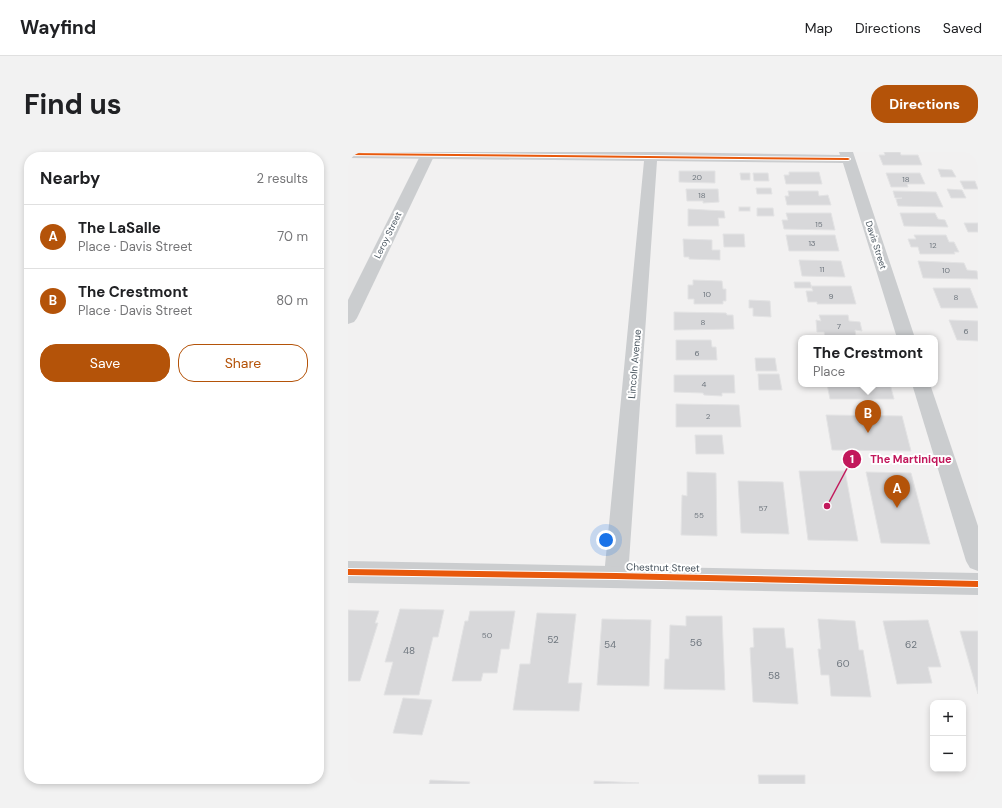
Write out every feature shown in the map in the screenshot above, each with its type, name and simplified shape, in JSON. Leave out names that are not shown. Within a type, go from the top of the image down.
[{"type":"street","points":[[348,154],[847,156]]},
{"type":"street","name":"Leroy Street","points":[[348,318],[428,154]]},
{"type":"street","name":"Lincoln Avenue","points":[[616,576],[651,155]]},
{"type":"street","name":"Davis Street","points":[[847,156],[905,335]]},
{"type":"street","points":[[922,387],[978,560]]},
{"type":"street","name":"Chestnut Street","points":[[348,572],[978,584]]},
{"type":"building","points":[[884,152],[900,152],[901,155],[918,155],[922,165],[883,165],[879,155],[885,155]]},
{"type":"building","points":[[938,169],[952,170],[956,177],[941,177]]},
{"type":"building","points":[[679,171],[715,171],[715,183],[679,182]]},
{"type":"building","points":[[789,172],[819,172],[822,184],[786,184],[784,175],[789,175]]},
{"type":"building","points":[[740,173],[750,173],[750,180],[741,180]]},
{"type":"building","points":[[753,173],[768,173],[769,181],[754,181]]},
{"type":"building","points":[[886,173],[920,173],[925,184],[907,184],[908,187],[891,187]]},
{"type":"building","points":[[960,181],[975,181],[978,189],[964,189]]},
{"type":"building","points":[[756,188],[771,188],[772,194],[757,194]]},
{"type":"building","points":[[686,189],[718,189],[719,202],[703,203],[703,201],[687,201]]},
{"type":"building","points":[[947,189],[962,190],[966,198],[951,198]]},
{"type":"building","points":[[788,191],[818,191],[819,196],[828,195],[831,205],[787,205],[785,196],[789,196]]},
{"type":"building","points":[[893,191],[936,192],[943,207],[898,206],[896,199],[902,198],[895,198]]},
{"type":"building","points":[[739,207],[750,207],[750,211],[739,211]]},
{"type":"building","points":[[757,208],[773,208],[774,216],[757,216]]},
{"type":"building","points":[[688,209],[724,211],[725,218],[718,218],[719,226],[688,226]]},
{"type":"building","points":[[786,213],[831,213],[835,230],[784,229],[782,220],[788,220]]},
{"type":"building","points":[[900,213],[935,213],[938,219],[945,220],[948,227],[904,226]]},
{"type":"building","points":[[964,223],[978,223],[978,232],[968,232]]},
{"type":"building","points":[[723,234],[744,234],[745,247],[724,247]]},
{"type":"building","points":[[786,235],[835,235],[839,251],[789,251]]},
{"type":"building","points":[[914,235],[946,235],[949,242],[954,242],[959,252],[954,252],[955,254],[920,254],[918,247],[911,247],[908,239],[916,239]]},
{"type":"building","points":[[683,239],[712,240],[712,250],[720,250],[720,260],[689,259],[689,257],[684,257]]},
{"type":"building","points":[[799,260],[841,261],[845,277],[802,276]]},
{"type":"building","points":[[918,261],[964,263],[967,270],[977,271],[978,279],[923,278]]},
{"type":"building","points":[[693,280],[722,281],[723,289],[726,289],[726,301],[723,301],[723,304],[694,304],[694,299],[688,299],[688,285],[693,285]]},
{"type":"building","points":[[794,282],[810,282],[812,288],[795,288]]},
{"type":"building","points":[[811,286],[851,286],[856,304],[817,304],[817,302],[808,302],[806,291],[813,291]]},
{"type":"building","points":[[933,288],[970,288],[978,308],[941,308]]},
{"type":"building","points":[[749,300],[770,301],[771,317],[753,316],[753,308],[749,308]]},
{"type":"building","points":[[674,312],[726,313],[727,315],[733,315],[734,329],[674,330]]},
{"type":"building","points":[[819,315],[848,315],[849,321],[860,322],[862,331],[855,330],[856,335],[825,335],[824,332],[817,332],[816,320],[821,321]]},
{"type":"building","points":[[949,320],[978,321],[978,341],[957,340]]},
{"type":"building","points":[[676,340],[711,340],[712,347],[716,347],[717,360],[676,360]]},
{"type":"building","points":[[755,358],[775,358],[777,371],[756,371]]},
{"type":"building","points":[[758,374],[779,374],[782,390],[759,390]]},
{"type":"building","points":[[674,375],[734,375],[735,393],[722,393],[722,396],[704,395],[703,393],[674,392]]},
{"type":"building","points":[[828,387],[891,387],[894,399],[830,399]]},
{"type":"building","points":[[676,404],[739,405],[741,427],[676,427]]},
{"type":"building","points":[[826,415],[902,416],[911,451],[832,450]]},
{"type":"building","points":[[695,435],[722,435],[724,454],[696,454]]},
{"type":"building","points":[[799,471],[845,471],[858,541],[808,540]]},
{"type":"building","points":[[687,472],[716,473],[717,536],[681,535],[682,495],[687,496]]},
{"type":"building","points":[[866,472],[911,473],[930,544],[881,543]]},
{"type":"building","points":[[738,481],[783,482],[789,534],[741,533]]},
{"type":"building","points":[[400,609],[444,610],[438,637],[433,637],[419,695],[384,695],[393,662],[385,662]]},
{"type":"building","points":[[348,610],[379,611],[375,623],[378,623],[360,681],[348,681]]},
{"type":"building","points":[[470,611],[515,611],[509,649],[501,649],[497,673],[483,673],[481,681],[452,681],[465,621],[468,621]]},
{"type":"building","points":[[537,613],[576,614],[568,683],[582,683],[579,711],[513,710],[520,664],[530,664]]},
{"type":"building","points":[[686,616],[722,616],[725,690],[664,689],[665,659],[669,659],[670,625],[686,626]]},
{"type":"building","points":[[602,619],[651,620],[649,686],[597,685]]},
{"type":"building","points":[[818,619],[855,621],[859,650],[863,650],[871,697],[831,696],[829,675],[821,675],[818,649],[821,649]]},
{"type":"building","points":[[928,620],[941,667],[928,667],[932,683],[897,684],[883,621]]},
{"type":"building","points":[[753,628],[784,628],[786,648],[793,648],[798,704],[753,702],[750,648],[754,647]]},
{"type":"building","points":[[960,631],[978,631],[978,694]]},
{"type":"building","points":[[403,698],[432,700],[422,735],[393,733]]},
{"type":"building","points":[[758,775],[805,775],[805,784],[759,784]]},
{"type":"building","points":[[430,780],[470,782],[469,784],[429,784]]},
{"type":"building","points":[[594,781],[639,783],[594,784]]},
{"type":"cycle path","points":[[348,154],[848,159]]},
{"type":"cycle path","points":[[348,572],[978,584]]},
{"type":"place","name":"The Crestmont","points":[[868,433]]},
{"type":"place","name":"The Martinique","points":[[827,506]]},
{"type":"place","name":"The LaSalle","points":[[897,508]]}]
